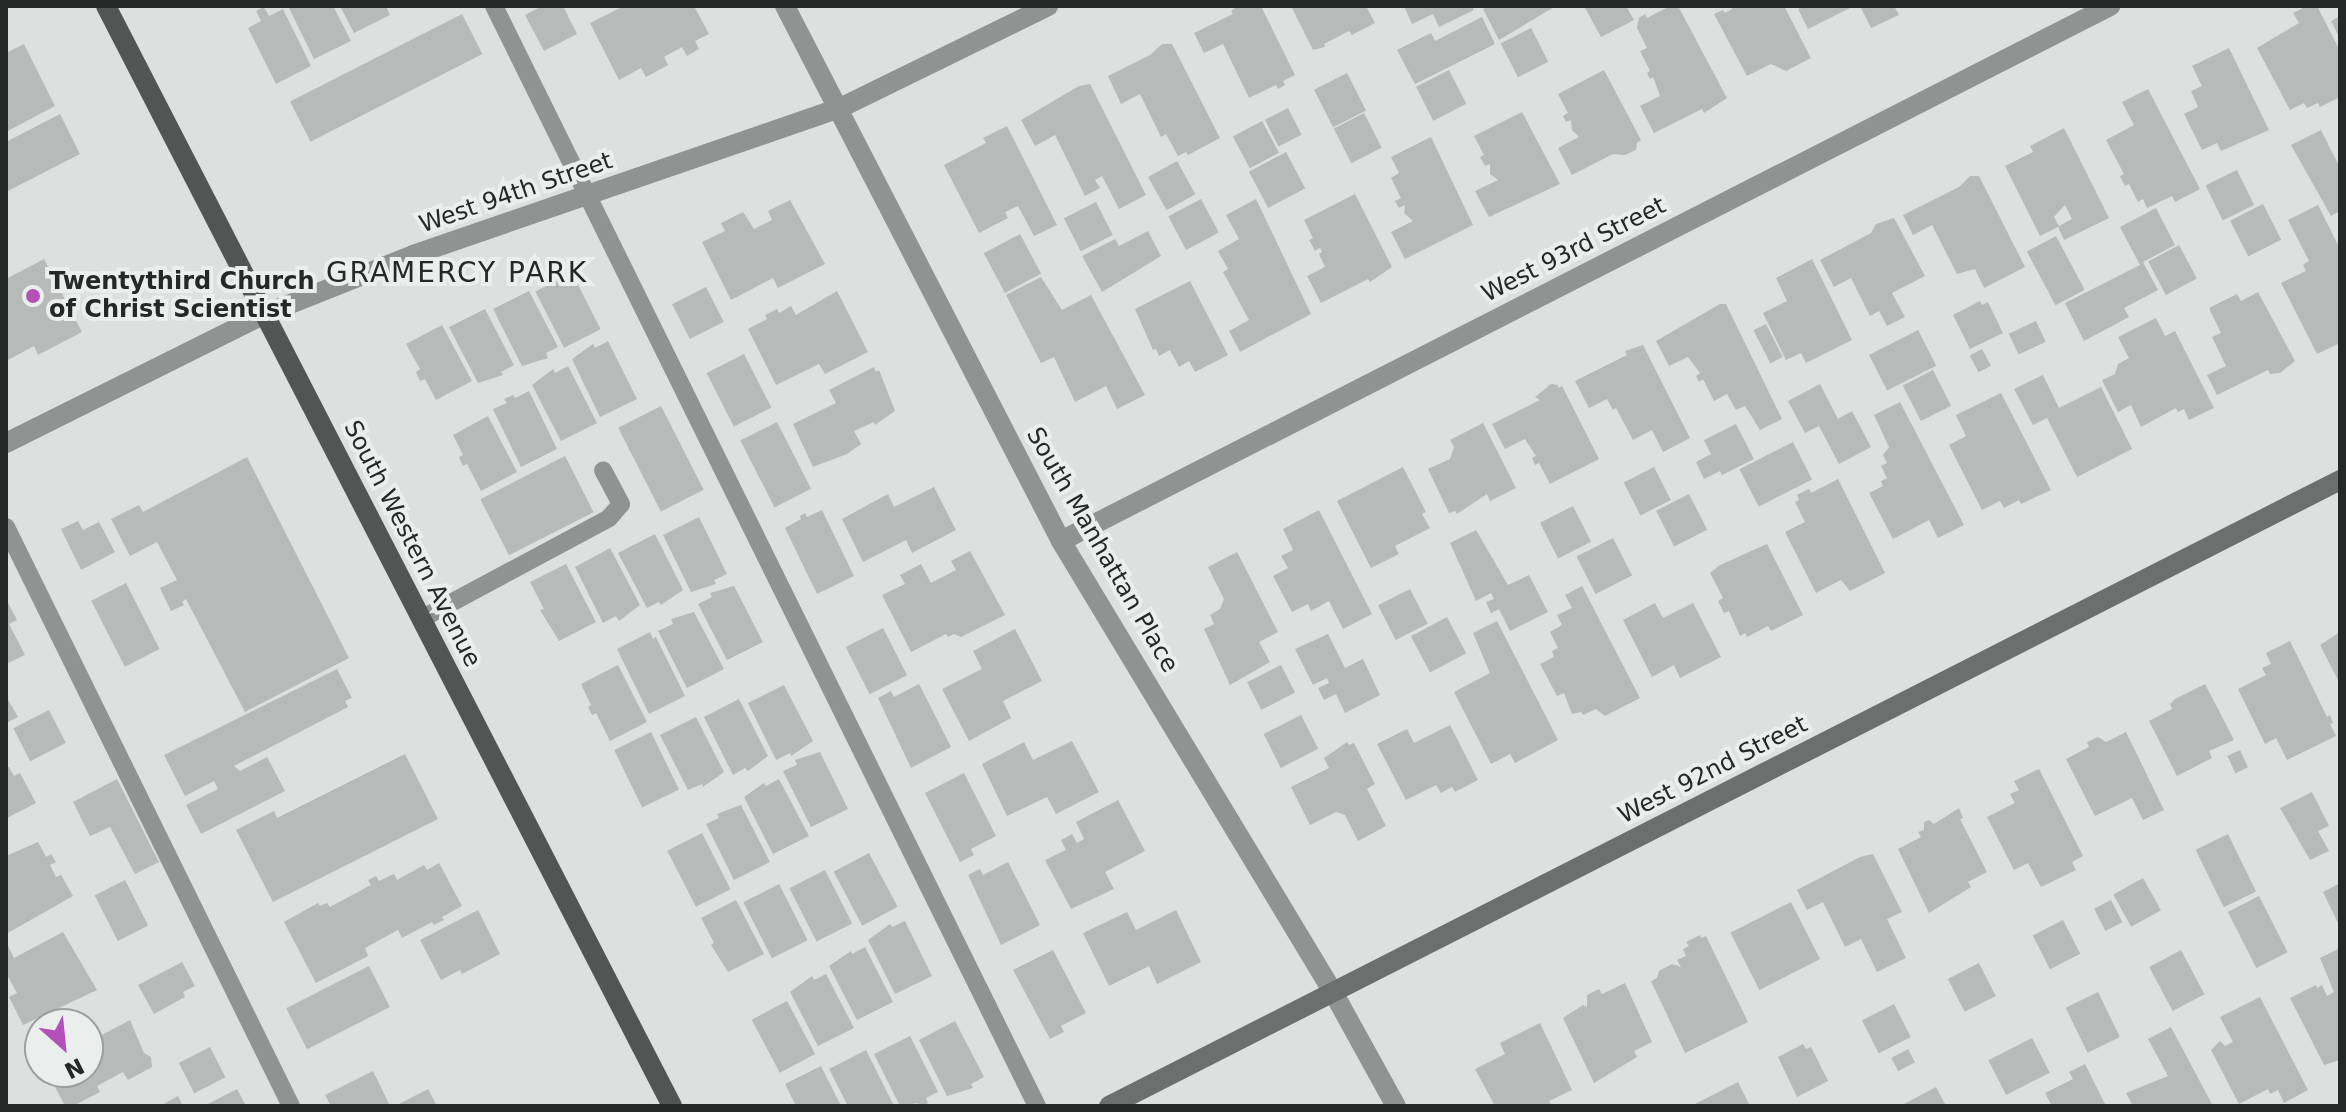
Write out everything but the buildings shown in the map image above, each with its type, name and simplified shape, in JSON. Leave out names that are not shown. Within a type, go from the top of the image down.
[{"type":"main road","name":"South Western Avenue","points":[[106,6],[672,1106]]},
{"type":"street","name":"South Manhattan Place","points":[[785,6],[1061,541],[1333,992],[1396,1106]]},
{"type":"street","name":"West 94th Street","points":[[6,443],[150,368],[265,314],[413,255],[838,109],[1048,6]]},
{"type":"street","name":"West 93rd Street","points":[[1061,541],[2110,6]]},
{"type":"street","name":"West 92nd Street","points":[[1109,1106],[2340,480]]},
{"type":"lane","points":[[494,6],[1037,1106]]},
{"type":"lane","points":[[421,619],[609,518],[621,504],[603,470]]},
{"type":"lane","points":[[6,527],[291,1106]]},
{"type":"place","name":"Twentythird Church of Christ Scientist","points":[[33,296]]},
{"type":"district","name":"GRAMERCY PARK","points":[[457,273]]}]
